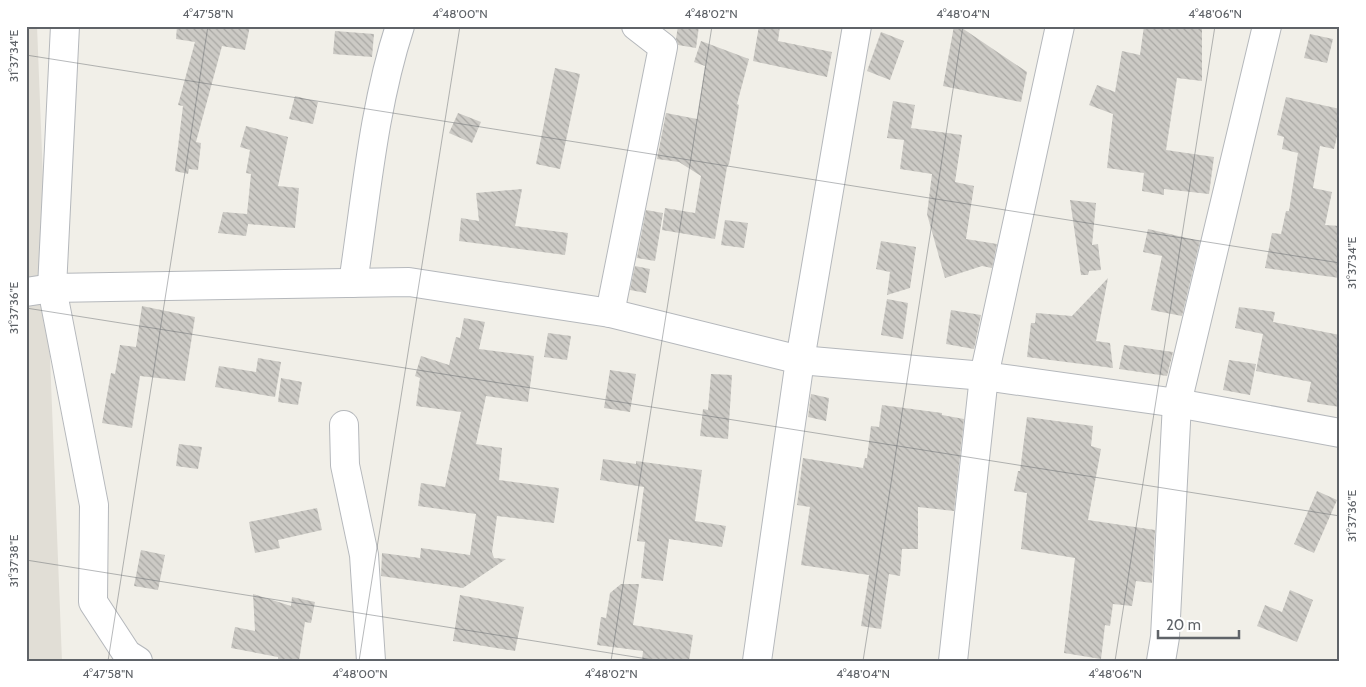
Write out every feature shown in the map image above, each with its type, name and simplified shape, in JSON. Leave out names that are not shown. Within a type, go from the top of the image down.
[{"type":"street","points":[[65,26],[39,290],[94,505],[93,602],[127,654],[138,661]]},
{"type":"street","points":[[353,284],[381,104],[390,59],[400,26]]},
{"type":"street","points":[[610,313],[663,47],[636,26]]},
{"type":"street","points":[[757,661],[800,360],[857,26]]},
{"type":"street","points":[[953,661],[984,376],[1060,26]]},
{"type":"street","points":[[1161,661],[1165,636],[1177,404],[1267,26]]},
{"type":"street","points":[[39,290],[409,282],[610,313],[800,360],[984,376],[1177,404],[1340,433]]},
{"type":"street","points":[[344,425],[345,465],[364,555],[371,661]]},
{"type":"shaded area","points":[[26,26],[37,26],[62,661],[26,661]]},
{"type":"building","points":[[177,26],[250,26],[245,50],[222,46],[196,142],[201,143],[198,170],[189,169],[188,174],[175,171],[183,106],[178,105],[195,42],[176,39]]},
{"type":"building","points":[[678,26],[699,26],[696,48],[678,45],[676,39]]},
{"type":"building","points":[[759,26],[780,26],[778,41],[832,52],[827,77],[753,61]]},
{"type":"building","points":[[954,26],[959,26],[1027,72],[1021,102],[943,86]]},
{"type":"building","points":[[1144,26],[1202,26],[1202,81],[1177,78],[1166,150],[1214,157],[1209,194],[1164,189],[1164,195],[1142,191],[1144,173],[1107,168],[1113,114],[1089,105],[1097,85],[1115,92],[1122,51],[1140,55]]},
{"type":"building","points":[[335,31],[374,34],[372,57],[333,54]]},
{"type":"building","points":[[881,32],[904,41],[890,80],[867,71]]},
{"type":"building","points":[[1310,34],[1333,39],[1327,63],[1304,58]]},
{"type":"building","points":[[701,41],[749,59],[737,104],[739,105],[715,239],[662,230],[665,208],[695,213],[701,176],[679,162],[657,159],[666,113],[697,119],[705,66],[694,62]]},
{"type":"building","points":[[555,68],[580,74],[560,169],[536,164]]},
{"type":"building","points":[[295,96],[318,102],[313,124],[289,119]]},
{"type":"building","points":[[1286,97],[1340,109],[1340,124],[1334,149],[1320,146],[1313,188],[1332,192],[1325,225],[1340,226],[1340,278],[1265,268],[1272,233],[1281,234],[1286,211],[1289,211],[1298,153],[1282,149],[1284,137],[1277,135]]},
{"type":"building","points":[[893,101],[915,105],[911,128],[962,135],[955,182],[974,186],[966,239],[997,244],[992,268],[982,266],[945,278],[927,214],[932,174],[900,169],[904,140],[887,138]]},
{"type":"building","points":[[458,113],[481,122],[472,143],[449,133]]},
{"type":"building","points":[[246,126],[288,137],[278,186],[299,188],[295,228],[248,224],[246,236],[218,233],[223,212],[247,214],[251,174],[246,173],[250,150],[240,147]]},
{"type":"building","points":[[522,189],[515,226],[568,233],[565,255],[459,241],[461,218],[479,221],[476,193]]},
{"type":"building","points":[[1070,200],[1096,203],[1092,245],[1098,244],[1101,270],[1089,271],[1088,275],[1081,275]]},
{"type":"building","points":[[646,210],[663,213],[655,261],[637,258]]},
{"type":"building","points":[[725,220],[748,223],[744,248],[721,245]]},
{"type":"building","points":[[1148,229],[1200,241],[1182,316],[1151,310],[1162,256],[1143,252]]},
{"type":"building","points":[[881,241],[916,247],[910,288],[887,295],[890,272],[876,269]]},
{"type":"building","points":[[635,266],[650,269],[646,293],[630,290]]},
{"type":"building","points":[[1108,278],[1096,341],[1110,343],[1113,368],[1027,357],[1031,323],[1035,323],[1036,313],[1072,316]]},
{"type":"building","points":[[887,299],[908,303],[903,339],[881,335]]},
{"type":"building","points":[[142,306],[195,317],[185,381],[140,376],[132,428],[102,423],[111,373],[115,374],[120,345],[136,347]]},
{"type":"building","points":[[1239,307],[1275,312],[1273,322],[1340,335],[1340,407],[1307,402],[1311,382],[1256,371],[1263,334],[1235,328]]},
{"type":"building","points":[[951,310],[981,315],[974,349],[946,344]]},
{"type":"building","points":[[464,318],[485,322],[479,349],[534,356],[528,402],[486,396],[476,444],[502,448],[499,480],[559,488],[554,523],[497,516],[492,552],[494,558],[506,559],[463,588],[381,576],[382,553],[420,558],[421,548],[470,555],[476,514],[418,506],[421,483],[445,487],[461,412],[416,406],[420,378],[415,376],[421,356],[449,365],[456,337],[460,338]]},
{"type":"building","points":[[548,333],[571,336],[567,360],[544,357]]},
{"type":"building","points":[[1124,345],[1173,352],[1167,376],[1119,369]]},
{"type":"building","points":[[258,358],[281,362],[275,397],[215,387],[219,366],[256,372]]},
{"type":"building","points":[[1229,360],[1256,364],[1250,395],[1223,390]]},
{"type":"building","points":[[610,370],[636,374],[630,412],[604,408]]},
{"type":"building","points":[[711,374],[732,375],[728,439],[700,436],[703,409],[708,410]]},
{"type":"building","points":[[281,378],[302,382],[298,405],[278,402]]},
{"type":"building","points":[[811,394],[829,398],[826,421],[808,417]]},
{"type":"building","points":[[882,405],[942,413],[942,415],[964,419],[954,511],[918,507],[918,549],[902,549],[900,576],[889,574],[881,629],[861,626],[869,575],[801,565],[810,507],[797,505],[803,458],[863,468],[865,458],[867,458],[871,426],[879,427]]},
{"type":"building","points":[[1027,417],[1093,426],[1091,446],[1101,449],[1088,520],[1155,530],[1152,583],[1136,581],[1132,606],[1113,604],[1110,626],[1105,625],[1101,659],[1064,653],[1075,558],[1021,549],[1027,493],[1014,491],[1018,471],[1020,471]]},
{"type":"building","points":[[179,444],[202,447],[198,469],[176,466]]},
{"type":"building","points":[[603,459],[636,464],[636,461],[702,470],[695,521],[726,526],[722,547],[669,539],[663,581],[641,578],[645,542],[637,541],[644,487],[600,480]]},
{"type":"building","points":[[1317,491],[1337,500],[1314,553],[1294,544]]},
{"type":"building","points":[[317,508],[322,530],[278,540],[280,548],[255,553],[249,522]]},
{"type":"building","points":[[141,550],[165,555],[158,590],[134,586]]},
{"type":"building","points":[[621,584],[639,584],[633,625],[693,635],[689,661],[642,661],[643,651],[597,645],[601,617],[606,618],[610,593]]},
{"type":"building","points":[[1290,590],[1313,600],[1297,642],[1257,626],[1265,605],[1282,612]]},
{"type":"building","points":[[253,594],[291,606],[292,597],[315,602],[311,623],[305,622],[299,661],[278,661],[278,657],[231,648],[235,627],[255,631]]},
{"type":"building","points":[[460,595],[524,607],[515,651],[453,641]]}]
